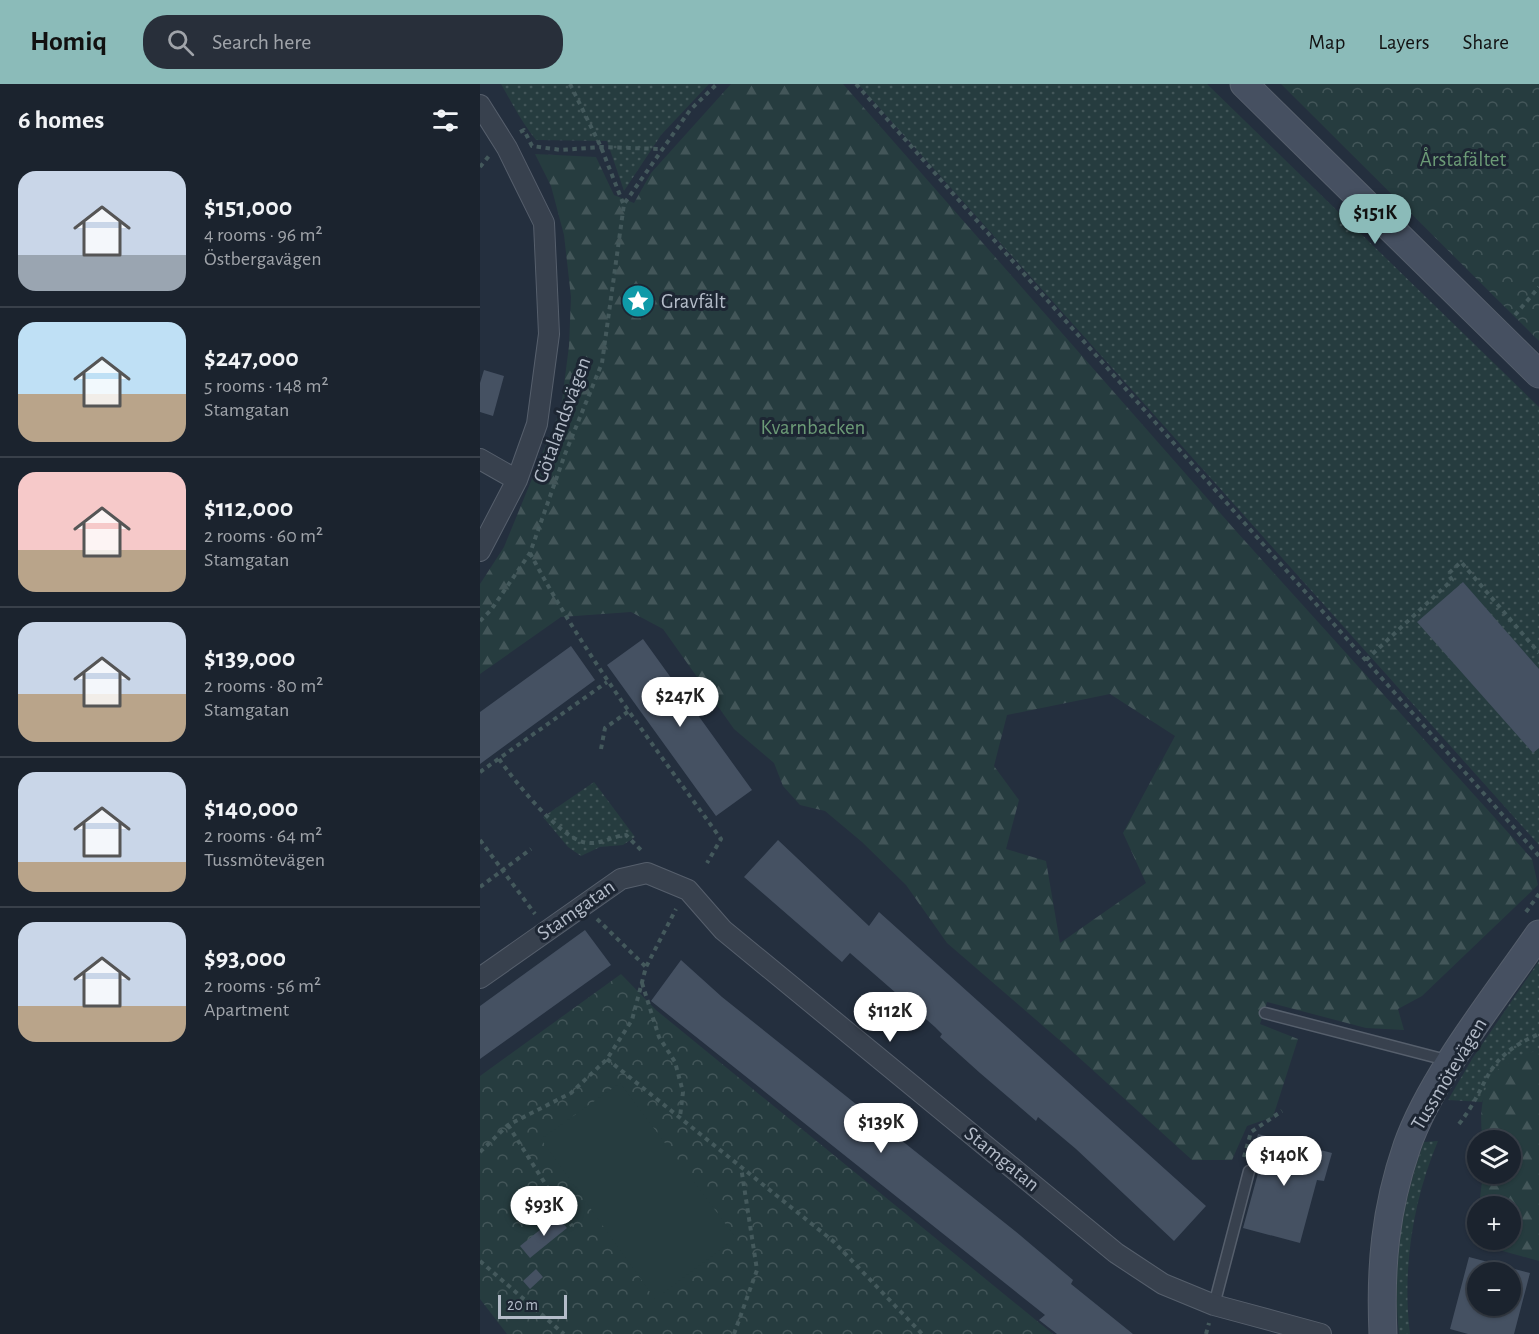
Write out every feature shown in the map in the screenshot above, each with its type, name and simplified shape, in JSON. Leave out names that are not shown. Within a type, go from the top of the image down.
[{"type":"street","points":[[1244,84],[1539,374]]},
{"type":"street","points":[[480,105],[503,140],[544,223],[549,323],[537,424],[517,480],[480,551]]},
{"type":"street","points":[[480,459],[517,480]]},
{"type":"street","name":"Stamgatan","points":[[480,978],[621,879],[647,873],[688,890],[723,930],[1116,1253],[1163,1284],[1214,1305],[1321,1334]]},
{"type":"street","name":"Tussmötevägen","points":[[1383,1334],[1381,1278],[1389,1213],[1408,1145],[1452,1062],[1539,934]]},
{"type":"lane","points":[[1265,1014],[1452,1062]]},
{"type":"lane","points":[[1214,1305],[1249,1171]]},
{"type":"path","points":[[570,84],[601,147],[624,204]]},
{"type":"path","name":"Götalandsvägen","points":[[480,621],[491,610],[531,553],[565,454],[602,363],[624,204],[660,149],[690,110],[717,84]]},
{"type":"path","points":[[856,84],[1539,856]]},
{"type":"path","points":[[503,140],[524,130],[532,146],[561,150],[601,147],[660,149]]},
{"type":"path","points":[[531,553],[551,592],[607,682],[721,839],[707,863]]},
{"type":"path","points":[[1366,660],[1452,580],[1448,574],[1461,562],[1539,653]]},
{"type":"path","points":[[480,772],[607,682]]},
{"type":"path","points":[[601,749],[605,728],[629,711]]},
{"type":"path","points":[[499,759],[519,788],[572,840],[590,844],[612,836],[626,835],[646,854]]},
{"type":"path","points":[[480,840],[537,917]]},
{"type":"path","points":[[480,886],[531,849]]},
{"type":"path","points":[[480,1152],[508,1125],[571,1093],[607,1059],[632,1020],[646,967],[676,909]]},
{"type":"path","points":[[594,916],[646,967]]},
{"type":"path","points":[[642,982],[659,1037],[675,1062],[683,1092],[680,1118]]},
{"type":"path","points":[[1459,1124],[1470,1110],[1481,1085],[1496,1062],[1509,1049],[1539,1034]]},
{"type":"path","points":[[607,1059],[833,1241],[922,1334]]},
{"type":"path","points":[[1249,1171],[1243,1161],[1251,1132],[1282,1111]]},
{"type":"path","points":[[508,1125],[572,1226]]},
{"type":"path","points":[[734,1334],[757,1270],[741,1167]]},
{"type":"path","points":[[480,1261],[564,1334]]},
{"type":"green space","points":[[501,84],[709,84],[661,135],[624,191],[607,141],[536,140]]},
{"type":"green space","name":"Kvarnbacken","points":[[731,84],[843,84],[1236,531],[1532,859],[1538,885],[1422,996],[1398,1009],[1404,1030],[1366,1028],[1267,1002],[1260,1024],[1298,1039],[1273,1117],[1247,1126],[1232,1160],[1192,1160],[1064,1044],[947,943],[906,885],[862,842],[825,811],[800,805],[783,786],[774,763],[734,729],[663,629],[631,612],[561,617],[480,674],[480,584],[504,547],[561,408],[569,346],[571,297],[564,235],[551,186],[535,154],[596,157],[614,195],[634,203],[651,173]],"holes":[[[1110,694],[1175,736],[1123,833],[1146,883],[1060,943],[1046,861],[1006,849],[1019,800],[994,766],[1007,715]]]},
{"type":"green space","points":[[858,84],[1207,84],[1539,407],[1539,845]]},
{"type":"green space","name":"Årstafältet","points":[[1281,84],[1539,84],[1539,341]]},
{"type":"green space","points":[[594,782],[635,837],[623,845],[600,847],[581,856],[568,847],[543,817]]},
{"type":"green space","points":[[1539,961],[1539,1049],[1495,1072],[1482,1102],[1448,1100],[1472,1059]]},
{"type":"green space","points":[[621,974],[656,1010],[1053,1334],[507,1334],[480,1299],[480,1076]]},
{"type":"green space","points":[[1539,1049],[1539,1261],[1499,1250],[1521,1250],[1521,1196],[1480,1196],[1482,1184],[1521,1184],[1521,1130],[1482,1130],[1481,1123],[1482,1104],[1487,1085],[1496,1071]]},
{"type":"green space","points":[[620,1083],[736,1238],[655,1299],[541,1139]]},
{"type":"green space","points":[[1438,1141],[1422,1187],[1412,1235],[1407,1285],[1410,1334],[1399,1334],[1397,1284],[1404,1213],[1424,1142]]},
{"type":"building","points":[[484,370],[504,376],[493,416],[480,412],[480,383]]},
{"type":"building","points":[[1463,582],[1539,669],[1539,748],[1533,753],[1417,622]]},
{"type":"building","points":[[643,639],[752,790],[716,816],[607,665]]},
{"type":"building","points":[[571,646],[595,680],[480,764],[480,712]]},
{"type":"building","points":[[778,840],[869,926],[879,912],[1206,1206],[1174,1241],[1076,1149],[1038,1117],[1036,1121],[980,1073],[940,1037],[942,1034],[935,1027],[850,953],[842,962],[744,877]]},
{"type":"building","points":[[585,930],[611,965],[480,1059],[480,1006]]},
{"type":"building","points":[[681,960],[722,997],[1015,1231],[1073,1280],[1071,1284],[1133,1334],[1057,1334],[1039,1320],[1045,1315],[651,1001]]},
{"type":"building","points":[[1258,1134],[1332,1153],[1324,1181],[1317,1180],[1300,1243],[1243,1228],[1260,1166],[1250,1163]]},
{"type":"building","points":[[557,1216],[567,1228],[530,1258],[520,1246]]},
{"type":"building","points":[[1469,1257],[1488,1262],[1468,1262]]},
{"type":"building","points":[[1467,1265],[1467,1316],[1519,1316],[1514,1334],[1468,1334],[1450,1329]]},
{"type":"building","points":[[536,1269],[543,1277],[530,1289],[523,1281]]},
{"type":"building","points":[[1521,1271],[1530,1273],[1521,1307]]},
{"type":"place","name":"Gravfält","points":[[638,301]]}]
